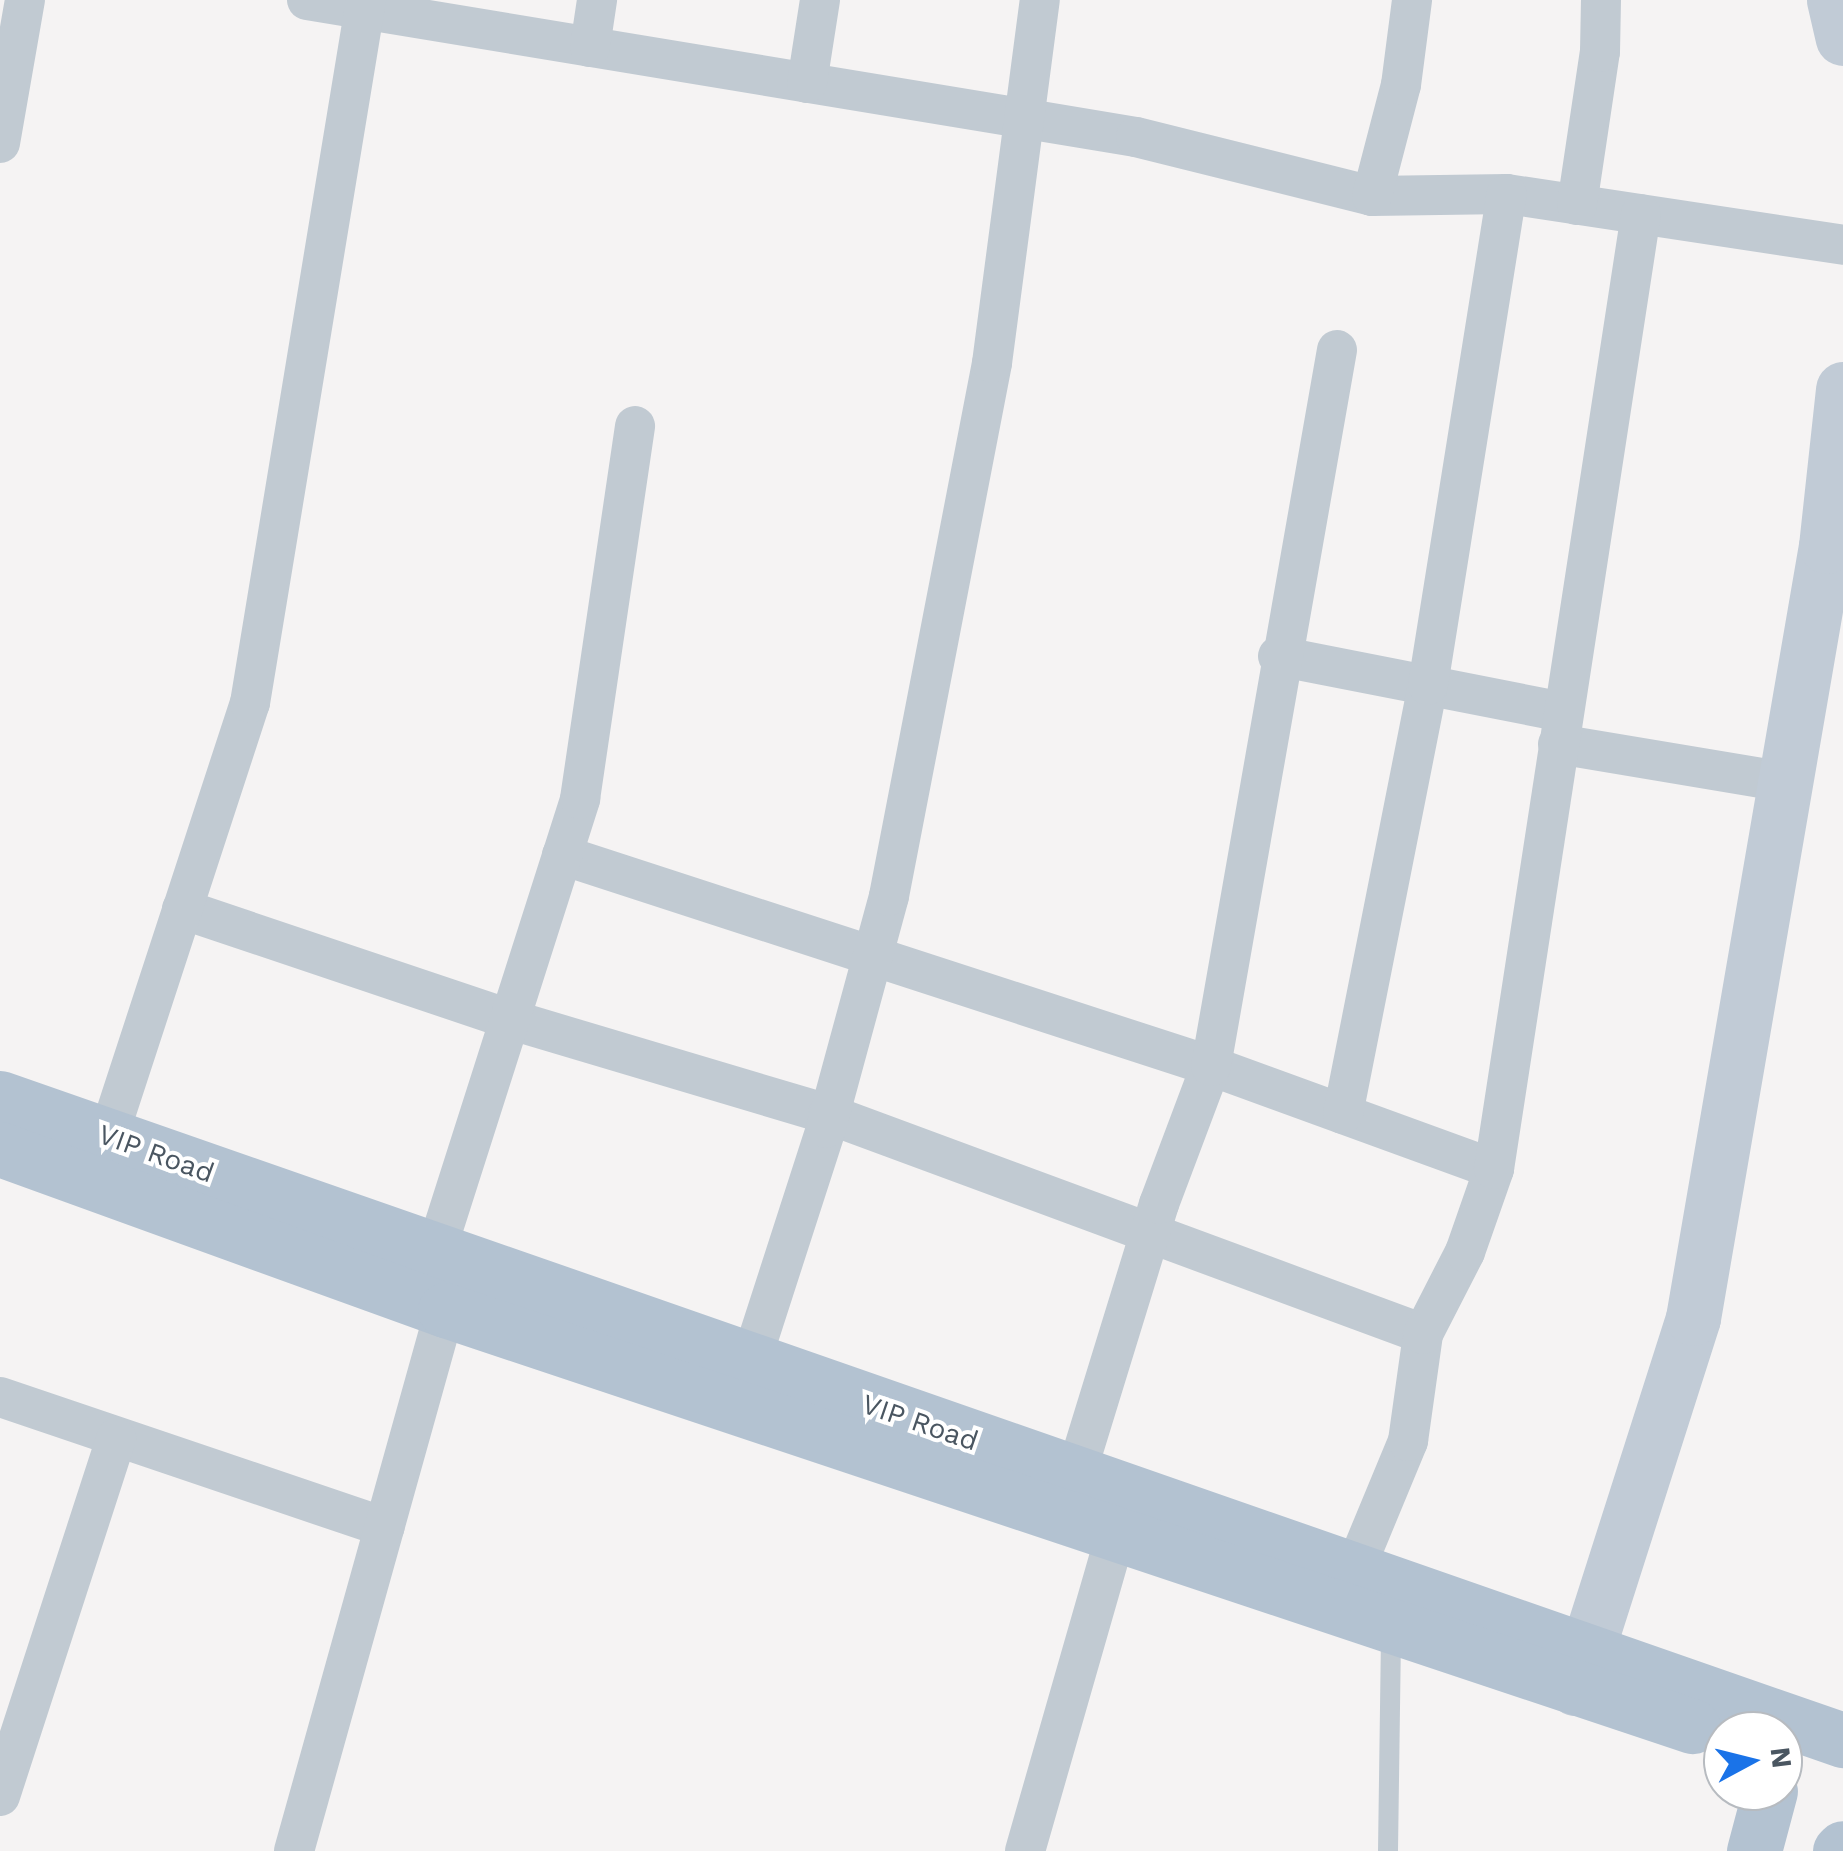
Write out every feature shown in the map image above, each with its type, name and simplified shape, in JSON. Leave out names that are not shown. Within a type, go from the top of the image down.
[{"type":"main road","points":[[1834,0],[1843,38]]},
{"type":"main road","points":[[1583,1669],[1693,1318],[1785,782],[1834,556],[1843,389]]},
{"type":"main road","name":"VIP Road","points":[[0,1098],[108,1137],[445,1310],[1117,1531],[1391,1627],[1583,1669],[1705,1711]]},
{"type":"main road","name":"VIP Road","points":[[0,1148],[269,1221],[435,1254],[1075,1477],[1355,1569],[1583,1669],[1703,1727]]},
{"type":"main road","name":"VIP Road","points":[[1803,1739],[1843,1740]]},
{"type":"main road","name":"VIP Road","points":[[1803,1751],[1843,1777]]},
{"type":"main road","points":[[1754,1851],[1765,1811]]},
{"type":"street","points":[[0,143],[25,0]]},
{"type":"street","points":[[307,0],[365,5],[590,47],[1136,137],[1372,196],[1507,194],[1843,245]]},
{"type":"street","points":[[590,47],[598,0]]},
{"type":"street","points":[[808,83],[820,0]]},
{"type":"street","points":[[750,1364],[872,958],[992,364],[1040,0]]},
{"type":"street","points":[[1372,196],[1401,85],[1412,0]]},
{"type":"street","points":[[1577,204],[1600,52],[1600,0]]},
{"type":"street","points":[[108,1137],[250,703],[365,5]]},
{"type":"street","points":[[1343,1114],[1428,685],[1507,194]]},
{"type":"street","points":[[1355,1569],[1408,1441],[1424,1334],[1464,1252],[1494,1169],[1641,214]]},
{"type":"street","points":[[1075,1477],[1151,1232],[1211,1066],[1278,656],[1337,350]]},
{"type":"street","points":[[435,1254],[580,798],[635,426]]},
{"type":"street","points":[[1278,656],[1428,685],[1561,728],[1785,782]]},
{"type":"street","points":[[562,855],[1211,1066],[1494,1169]]},
{"type":"street","points":[[182,910],[512,1020],[828,1114],[1424,1334]]},
{"type":"street","points":[[294,1851],[445,1310]]},
{"type":"street","points":[[0,1398],[385,1527]]},
{"type":"street","points":[[0,1796],[116,1438]]},
{"type":"street","points":[[1025,1851],[1117,1531]]},
{"type":"lane","points":[[1388,1851],[1391,1627]]}]
